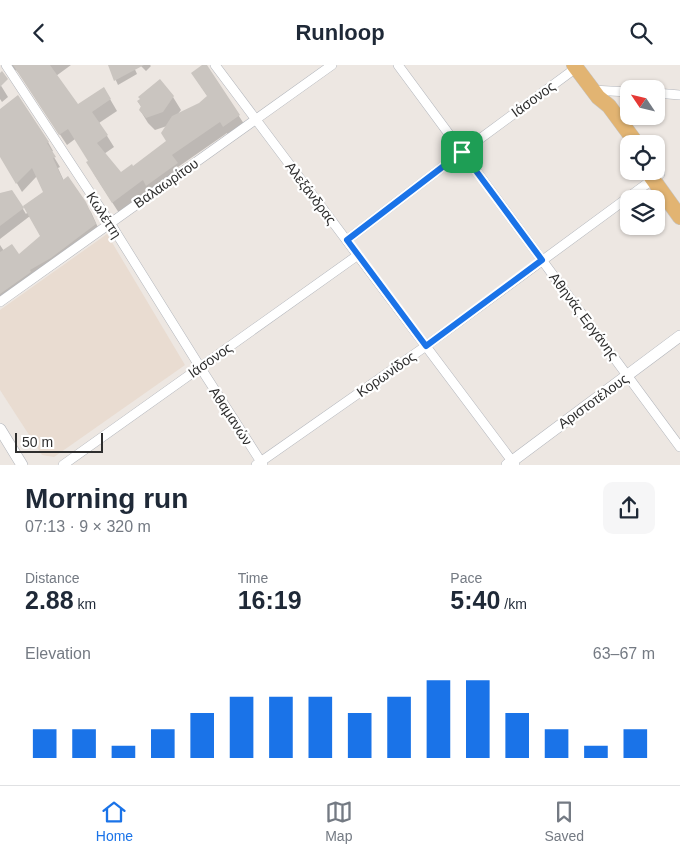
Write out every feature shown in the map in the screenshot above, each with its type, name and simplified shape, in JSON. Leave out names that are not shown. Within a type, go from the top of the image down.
[{"type":"main road","points":[[575,66],[595,94],[603,112],[621,135]]},
{"type":"main road","points":[[595,94],[609,106],[630,135]]},
{"type":"main road","points":[[658,180],[680,217]]},
{"type":"main road","points":[[660,180],[680,202]]},
{"type":"street","name":"Κωλέττη","points":[[6,65],[110,223],[200,367]]},
{"type":"street","name":"Αλεξάνδρας","points":[[215,65],[426,346],[511,464]]},
{"type":"street","name":"Βαλαωρίτου","points":[[0,302],[332,65]]},
{"type":"street","name":"Αθηνάς Εργάνης","points":[[398,65],[680,447]]},
{"type":"street","name":"Ιάσονος","points":[[347,240],[575,66]]},
{"type":"street","points":[[595,94],[620,93]]},
{"type":"street","points":[[665,94],[680,95]]},
{"type":"street","name":"Κορωνίδος","points":[[260,464],[426,346],[646,180]]},
{"type":"street","name":"Ιάσονος","points":[[63,465],[358,255]]},
{"type":"street","name":"Αριστοτέλους","points":[[511,464],[680,336]]},
{"type":"street","name":"Αθαμανών","points":[[200,367],[260,464]]},
{"type":"street","points":[[0,429],[22,465]]},
{"type":"shaded area","points":[[107,234],[185,365],[54,457],[42,455],[0,390],[0,310]]},
{"type":"building","points":[[13,65],[50,65],[78,104],[104,87],[111,99],[92,112],[108,135],[97,143],[121,172],[132,164],[133,166],[166,141],[161,133],[172,116],[199,103],[207,96],[191,73],[202,65],[207,65],[240,115],[223,127],[220,122],[172,155],[178,163],[146,186],[143,180],[112,203],[68,129],[59,135]]},
{"type":"building","points":[[108,65],[144,65],[114,81]]},
{"type":"building","points":[[2,71],[8,79],[0,87],[0,73]]},
{"type":"building","points":[[160,79],[174,96],[163,112],[146,118],[139,110],[141,106],[137,101],[140,99],[138,97]]},
{"type":"building","points":[[18,95],[49,142],[47,143],[56,157],[53,158],[63,180],[68,176],[86,202],[96,224],[51,258],[30,270],[31,272],[0,294],[0,252],[12,244],[19,254],[40,236],[23,206],[43,192],[32,168],[16,184],[0,157],[0,109]]},
{"type":"building","points":[[12,190],[24,208],[0,226],[0,193]]},
{"type":"route","points":[[462,152],[542,260],[426,346],[347,240],[462,152]]}]
